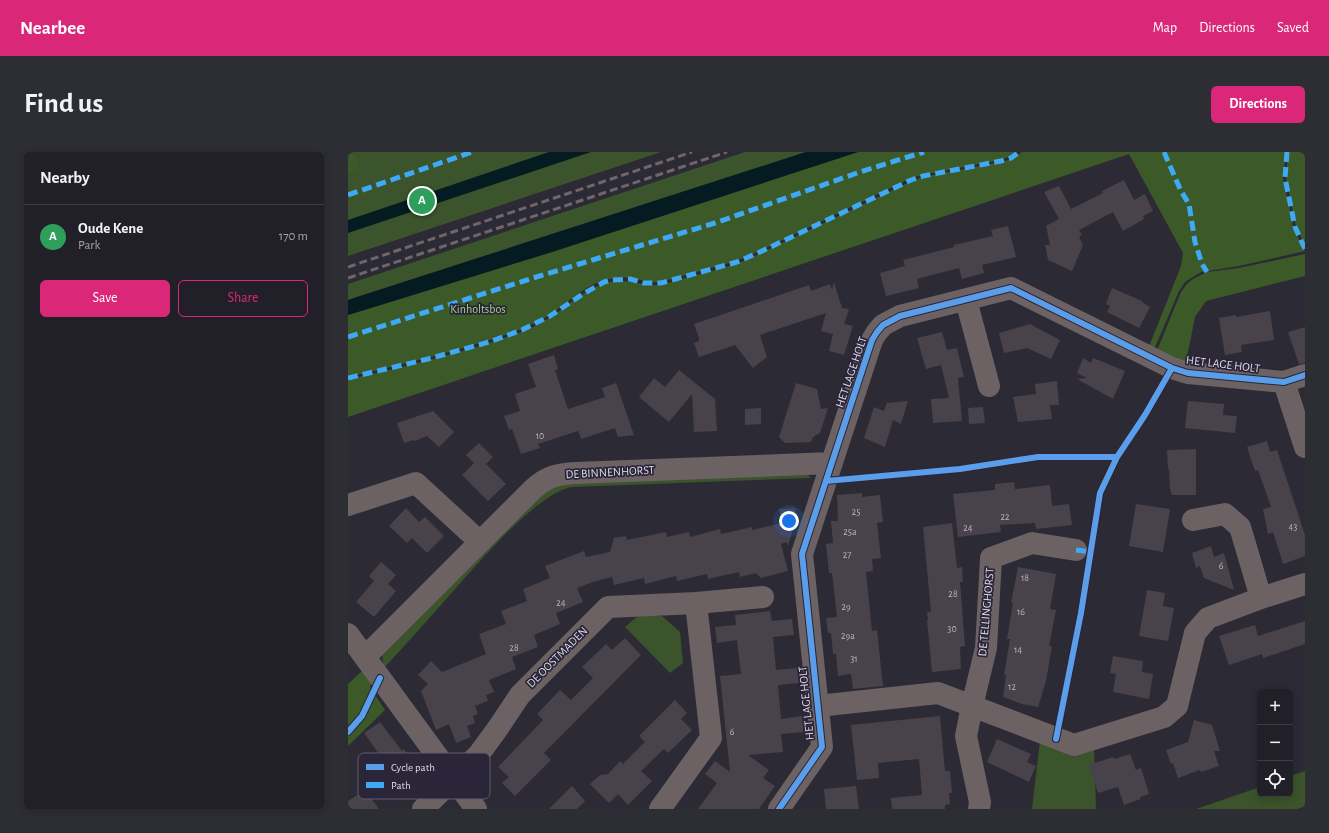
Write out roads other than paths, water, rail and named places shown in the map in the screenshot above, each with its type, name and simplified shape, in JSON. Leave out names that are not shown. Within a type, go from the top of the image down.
[{"type":"street","name":"HET LAGE HOLT","points":[[779,809],[822,748],[802,554],[872,340],[883,325],[900,316],[1011,288],[1172,368],[1188,373],[1284,382],[1305,374]]},
{"type":"street","points":[[966,300],[989,386]]},
{"type":"street","points":[[1284,382],[1305,447]]},
{"type":"street","name":"DE BINNENHORST","points":[[365,658],[536,486],[550,477],[561,474],[832,463]]},
{"type":"street","points":[[348,505],[416,483],[480,542]]},
{"type":"street","points":[[1193,520],[1225,514],[1240,527],[1262,598]]},
{"type":"street","name":"DE TELLINGHORST","points":[[979,809],[980,802],[966,736],[986,648],[991,558],[1032,543],[1076,550]]},
{"type":"street","points":[[818,706],[938,693],[1074,745],[1164,717],[1177,706],[1195,634],[1208,618],[1305,584]]},
{"type":"street","name":"DE OOSTMADEN","points":[[480,753],[520,695],[608,607],[696,603],[763,597]]},
{"type":"street","points":[[660,809],[712,738],[696,603]]},
{"type":"street","points":[[348,634],[435,753]]},
{"type":"street","name":"DE OOSTMADEN","points":[[423,809],[433,799]]},
{"type":"street","points":[[469,799],[476,809]]},
{"type":"water","points":[[549,152],[591,152],[348,233],[348,220]]},
{"type":"water","points":[[806,152],[858,152],[552,252],[348,315],[348,300]]},
{"type":"railway","points":[[348,267],[692,152]]},
{"type":"railway","points":[[348,278],[727,152]]},
{"type":"place","name":"Oude Kene","points":[[422,201]]},
{"type":"park label","name":"Kinholtsbos","points":[[478,309]]}]
